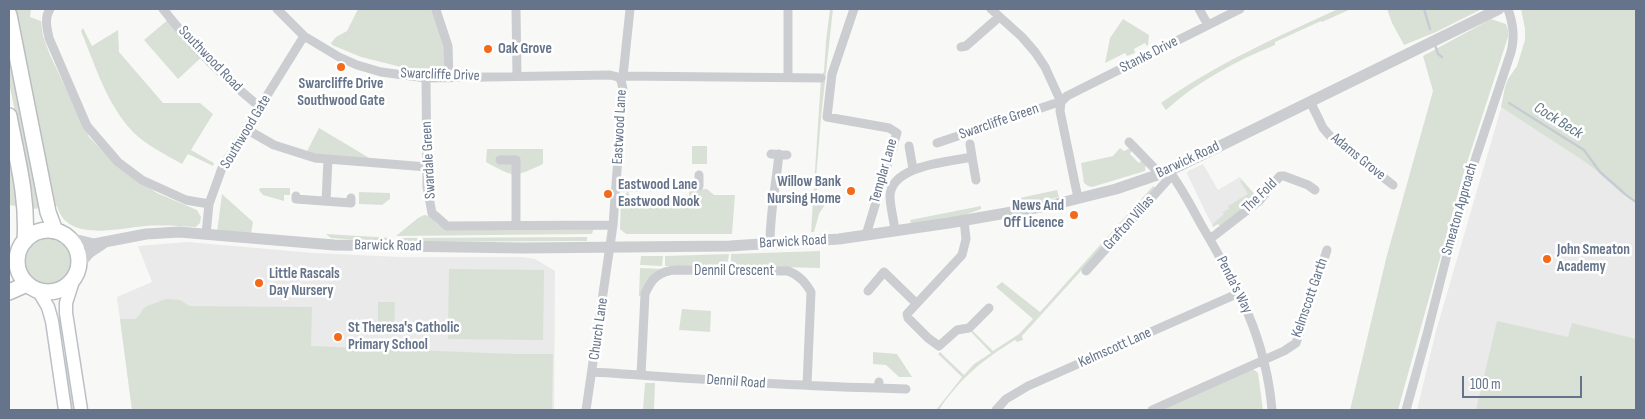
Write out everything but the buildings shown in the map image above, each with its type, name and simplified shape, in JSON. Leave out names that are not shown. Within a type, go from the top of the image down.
[{"type":"highway","points":[[9,15],[48,212],[55,231]]},
{"type":"highway","points":[[9,116],[25,195],[27,217],[25,241]]},
{"type":"highway","points":[[55,231],[69,238],[75,246],[78,256],[76,272],[64,288],[47,292],[32,287],[13,266],[25,241],[35,233],[55,231]]},
{"type":"highway","points":[[9,292],[32,287]]},
{"type":"main road","points":[[76,272],[66,303],[66,313],[81,410]]},
{"type":"main road","points":[[32,287],[48,307],[52,321],[65,410]]},
{"type":"street","points":[[50,9],[47,13],[46,24],[49,38],[87,126],[118,162],[142,180],[186,200],[210,204]]},
{"type":"street","name":"Southwood Road","points":[[163,9],[194,45],[233,85],[260,108]]},
{"type":"street","name":"Swarcliffe Drive","points":[[277,9],[304,36],[339,57],[381,72],[426,78],[610,75],[622,78],[821,78]]},
{"type":"street","points":[[516,9],[517,76]]},
{"type":"street","name":"Eastwood Lane","points":[[610,247],[617,187],[623,89],[622,78],[630,9]]},
{"type":"street","points":[[788,9],[788,77]]},
{"type":"street","name":"Templar Lane","points":[[854,9],[832,74],[827,117],[889,128],[896,134],[866,235]]},
{"type":"street","points":[[991,9],[1022,37],[1046,67],[1061,102],[1062,119],[1078,198]]},
{"type":"street","points":[[1200,9],[1208,25]]},
{"type":"street","name":"Stanks Drive","points":[[1061,102],[1067,96],[1240,9]]},
{"type":"street","name":"Barwick Road","points":[[69,238],[94,244],[160,232],[386,247],[730,246],[839,239],[964,220],[1052,205],[1116,189],[1167,173],[1499,9]]},
{"type":"street","name":"Smeaton Approach","points":[[1406,410],[1452,235],[1513,42],[1514,26],[1508,9]]},
{"type":"street","points":[[436,10],[448,46],[449,78]]},
{"type":"street","points":[[961,47],[966,46],[999,17]]},
{"type":"street","name":"Southwood Gate","points":[[206,234],[210,204],[222,168],[304,36]]},
{"type":"street","name":"Swardale Green","points":[[426,78],[427,187],[432,213],[447,226],[613,225]]},
{"type":"street","name":"Swarcliffe Green","points":[[937,143],[1061,102]]},
{"type":"street","name":"Adams Grove","points":[[1310,102],[1323,128],[1330,136],[1396,186]]},
{"type":"street","points":[[246,130],[274,145],[315,158],[427,167]]},
{"type":"street","name":"Penda's Way","points":[[1129,142],[1167,173],[1210,239],[1239,293],[1253,323],[1265,360],[1272,410]]},
{"type":"street","points":[[970,144],[976,180]]},
{"type":"street","points":[[910,146],[913,169]]},
{"type":"street","points":[[770,243],[771,214],[776,193],[779,154]]},
{"type":"street","points":[[895,231],[890,195],[898,177],[913,169],[972,158]]},
{"type":"street","points":[[326,201],[328,159]]},
{"type":"street","points":[[500,160],[516,160],[516,225]]},
{"type":"street","name":"Grafton Villas","points":[[1086,271],[1167,173]]},
{"type":"street","points":[[617,187],[699,186],[699,175]]},
{"type":"street","name":"The Fold","points":[[1210,239],[1259,201],[1280,176],[1308,185],[1314,190]]},
{"type":"street","points":[[296,196],[296,199],[351,203],[351,198]]},
{"type":"street","points":[[964,220],[966,239],[962,254],[916,303],[907,314],[908,318],[939,346],[957,330],[970,328],[989,308]]},
{"type":"street","name":"Barwick Road","points":[[76,272],[89,253],[105,242]]},
{"type":"street","name":"Church Lane","points":[[586,410],[610,247]]},
{"type":"street","name":"Kelmscott Garth","points":[[1152,410],[1265,360],[1296,343],[1327,250]]},
{"type":"street","name":"Dennil Crescent","points":[[641,375],[646,294],[656,276],[676,270],[788,271],[801,278],[811,292],[807,385]]},
{"type":"street","points":[[868,291],[884,272],[916,303]]},
{"type":"street","name":"Kelmscott Lane","points":[[996,410],[1006,400],[1028,386],[1239,293]]},
{"type":"street","name":"Dennil Road","points":[[593,372],[807,385],[878,385],[906,389]]},
{"type":"shaded area","points":[[14,9],[31,9],[30,17],[41,21],[43,36],[50,55],[89,137],[119,167],[157,193],[197,210],[201,217],[200,223],[196,227],[152,226],[95,231],[71,225],[63,218],[57,206],[54,206]]},
{"type":"shaded area","points":[[358,9],[439,9],[444,46],[444,69],[409,69],[361,57],[332,45],[331,43],[336,37],[347,31]]},
{"type":"shaded area","points":[[830,9],[833,9],[816,178],[817,194],[831,195],[819,214],[814,232],[811,232],[821,78],[824,71]]},
{"type":"shaded area","points":[[1338,9],[1351,9],[1275,42],[1275,45],[1232,65],[1204,81],[1166,110],[1161,103],[1225,64]]},
{"type":"shaded area","points":[[1387,9],[1482,9],[1436,32],[1404,45]]},
{"type":"shaded area","points":[[1521,9],[1636,9],[1636,200],[1581,159],[1501,107],[1505,87],[1517,66],[1525,40]]},
{"type":"shaded area","points":[[170,18],[204,55],[178,79],[144,40]]},
{"type":"shaded area","points":[[1123,19],[1149,35],[1148,45],[1145,43],[1134,49],[1135,53],[1127,56],[1125,53],[1105,63],[1110,38]]},
{"type":"shaded area","points":[[1491,19],[1506,24],[1508,37],[1464,172],[1398,410],[1350,410],[1387,255],[1433,91],[1423,56]]},
{"type":"shaded area","points":[[83,28],[92,46],[118,30],[119,52],[163,103],[200,103],[213,114],[191,150],[214,163],[213,166],[188,154],[182,164],[150,145],[133,132],[116,110],[102,84],[81,31]]},
{"type":"shaded area","points":[[9,41],[42,208],[33,209],[32,192],[9,83]]},
{"type":"shaded area","name":"John Smeaton Academy","points":[[1504,98],[1636,186],[1636,410],[1417,410],[1436,331]]},
{"type":"shaded area","points":[[319,128],[371,159],[306,153]]},
{"type":"shaded area","points":[[9,139],[22,207],[9,205]]},
{"type":"shaded area","points":[[692,146],[707,146],[707,164],[692,164]]},
{"type":"shaded area","points":[[1120,148],[1124,151],[1133,149],[1130,154],[1139,163],[1143,159],[1146,163],[1145,171],[1092,187],[1084,183],[1081,163],[1113,156]]},
{"type":"shaded area","points":[[487,149],[543,149],[543,164],[519,174],[509,173],[486,162]]},
{"type":"shaded area","points":[[1203,164],[1218,190],[1240,177],[1255,195],[1212,225],[1187,174],[1188,171]]},
{"type":"shaded area","points":[[1242,180],[1258,198],[1216,231],[1215,229],[1220,226],[1218,224],[1213,227],[1212,225],[1224,214],[1223,212],[1229,209],[1228,206],[1248,194],[1240,181]]},
{"type":"shaded area","points":[[1153,186],[1156,188],[1022,336],[1023,340],[1017,342],[1015,340],[973,370],[939,410],[936,410],[962,377],[938,354],[940,352],[964,375],[974,364],[991,353],[971,332],[973,331],[993,351],[1019,334],[1033,319],[996,287],[1002,282],[1040,312]]},
{"type":"shaded area","points":[[260,188],[290,188],[290,195],[284,195],[284,201],[263,195],[259,190]]},
{"type":"shaded area","points":[[707,189],[714,195],[735,195],[732,234],[626,234],[620,229],[621,200],[628,191],[630,197],[689,196],[689,190]]},
{"type":"shaded area","points":[[1057,190],[1059,197],[1018,206],[1015,199]]},
{"type":"shaded area","points":[[359,192],[390,193],[390,199],[382,205],[359,204]]},
{"type":"shaded area","points":[[222,194],[253,222],[251,234],[217,232]]},
{"type":"shaded area","points":[[981,206],[981,209],[962,216],[911,224],[910,220]]},
{"type":"shaded area","points":[[424,215],[431,216],[437,224],[445,228],[594,228],[592,234],[396,236]]},
{"type":"shaded area","points":[[326,234],[393,238],[393,243],[331,238]]},
{"type":"shaded area","points":[[49,236],[59,238],[67,243],[72,251],[74,261],[72,271],[67,279],[59,284],[49,286],[39,284],[31,279],[26,271],[24,261],[26,251],[31,243],[39,238]]},
{"type":"shaded area","points":[[587,237],[587,241],[396,242],[396,238]]},
{"type":"shaded area","name":"St Theresa's Catholic Primary School","points":[[187,242],[314,253],[400,257],[522,257],[535,259],[555,271],[554,410],[132,410],[117,297],[152,282],[138,246]]},
{"type":"shaded area","points":[[820,251],[820,268],[738,266],[731,261],[731,254]]},
{"type":"shaded area","points":[[729,254],[728,261],[722,266],[665,266],[665,256]]},
{"type":"shaded area","points":[[641,256],[663,256],[662,266],[640,265]]},
{"type":"shaded area","points":[[640,268],[664,269],[642,296],[639,296]]},
{"type":"shaded area","points":[[449,269],[544,270],[543,340],[448,339]]},
{"type":"shaded area","points":[[166,299],[180,300],[189,306],[312,307],[311,346],[553,354],[552,410],[132,410],[120,319],[135,319],[147,306]]},
{"type":"shaded area","points":[[378,302],[395,302],[394,329],[378,328]]},
{"type":"shaded area","points":[[682,309],[711,311],[710,332],[679,330]]},
{"type":"shaded area","points":[[1497,321],[1568,337],[1572,323],[1636,339],[1636,410],[1476,410]]},
{"type":"shaded area","points":[[873,352],[897,354],[912,377],[899,377],[886,365],[873,364]]},
{"type":"shaded area","points":[[69,356],[77,410],[71,410],[63,357]]},
{"type":"shaded area","points":[[1253,369],[1258,373],[1263,410],[1160,410]]},
{"type":"shaded area","points":[[645,383],[655,383],[654,410],[643,410]]},
{"type":"waterway","name":"Cock Beck","points":[[1424,9],[1430,29]]},
{"type":"waterway","name":"Cock Beck","points":[[1435,45],[1438,54],[1442,57]]},
{"type":"waterway","name":"Cock Beck","points":[[1509,103],[1584,150],[1600,172],[1636,202]]},
{"type":"place","name":"Oak Grove","points":[[488,49]]},
{"type":"place","name":"Swarcliffe Drive Southwood Gate","points":[[341,67]]},
{"type":"place","name":"Willow Bank Nursing Home","points":[[851,191]]},
{"type":"place","name":"Eastwood Lane Eastwood Nook","points":[[608,194]]},
{"type":"place","name":"News And Off Licence","points":[[1074,215]]},
{"type":"place","name":"John Smeaton Academy","points":[[1547,259]]},
{"type":"place","name":"Little Rascals Day Nursery","points":[[259,283]]},
{"type":"place","name":"St Theresa's Catholic Primary School","points":[[338,337]]}]
